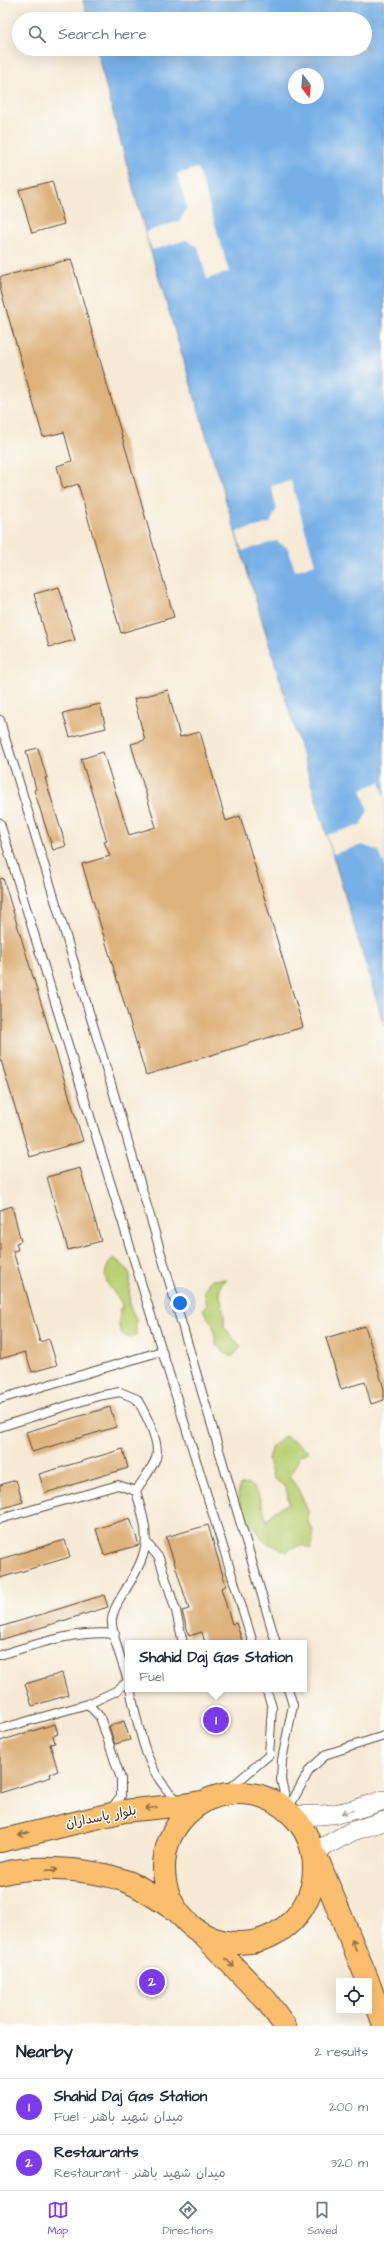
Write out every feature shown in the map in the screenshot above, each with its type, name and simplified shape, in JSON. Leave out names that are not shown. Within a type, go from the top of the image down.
[{"type":"highway","name":"بلوار پاسداران","points":[[0,1841],[124,1811],[204,1800],[240,1792],[257,1794],[273,1800],[291,1812]]},
{"type":"highway","points":[[204,1800],[184,1816],[170,1837],[164,1862],[165,1887],[176,1910],[188,1924],[203,1935],[266,2000],[285,2026]]},
{"type":"highway","points":[[291,1812],[303,1826],[367,1978]]},
{"type":"highway","points":[[203,1935],[226,1943],[251,1943],[275,1935],[294,1920],[308,1900],[315,1876],[314,1852]]},
{"type":"highway","points":[[0,1874],[13,1870],[74,1870],[128,1882],[176,1910]]},
{"type":"highway","points":[[372,1992],[384,2025]]},
{"type":"street","points":[[291,1812],[329,1815],[348,1812],[384,1800]]},
{"type":"street","points":[[314,1852],[353,1831],[384,1821]]},
{"type":"lane","points":[[0,720],[2,733],[113,1091],[275,1640]]},
{"type":"lane","points":[[0,823],[252,1640]]},
{"type":"lane","points":[[0,1399],[162,1351]]},
{"type":"lane","points":[[0,1427],[98,1396],[120,1392],[137,1399],[147,1418],[155,1440],[156,1458],[136,1491],[144,1519],[147,1543],[141,1563],[114,1612],[112,1619],[125,1670]]},
{"type":"lane","points":[[0,1519],[118,1485],[136,1491]]},
{"type":"lane","points":[[147,1543],[159,1558],[176,1612],[182,1640]]},
{"type":"lane","points":[[0,1655],[47,1641],[95,1632],[115,1634]]},
{"type":"lane","points":[[0,1729],[88,1704],[116,1691],[125,1684]]},
{"type":"lane","points":[[116,1691],[125,1690]]},
{"type":"lane","points":[[133,1692],[152,1770],[165,1791],[204,1800],[269,1754],[272,1707],[267,1692]]},
{"type":"lane","points":[[289,1692],[293,1705],[282,1760],[281,1780],[291,1812]]},
{"type":"lane","points":[[88,1704],[100,1717],[121,1779],[121,1796],[113,1808],[102,1816]]},
{"type":"lane","points":[[291,1812],[310,1769],[327,1754],[384,1736]]},
{"type":"green space","points":[[113,1258],[122,1264],[130,1274],[130,1307],[136,1319],[136,1336],[131,1338],[125,1336],[120,1329],[119,1320],[122,1304],[105,1277],[108,1265]]},
{"type":"green space","points":[[226,1279],[220,1286],[224,1327],[241,1347],[232,1357],[216,1345],[213,1325],[203,1310],[207,1305],[204,1291],[210,1280]]},
{"type":"green space","points":[[285,1436],[309,1451],[299,1456],[295,1469],[289,1476],[298,1489],[308,1511],[308,1521],[314,1533],[311,1549],[304,1546],[298,1546],[286,1552],[264,1541],[255,1527],[246,1526],[238,1493],[240,1485],[250,1484],[258,1493],[267,1521],[274,1512],[289,1503],[286,1487],[273,1478],[268,1459],[272,1446]]},
{"type":"water","points":[[83,0],[384,0],[384,1025],[145,232],[98,56],[372,56],[372,12],[86,12]]},
{"type":"pier","points":[[198,168],[229,272],[207,279],[198,247],[186,240],[152,250],[145,232],[180,221],[187,208],[177,174]]},
{"type":"pier","points":[[291,481],[315,564],[295,571],[288,548],[276,541],[242,551],[236,532],[270,523],[277,509],[271,486]]},
{"type":"pier","points":[[380,782],[384,797],[384,864],[379,851],[362,845],[333,854],[327,835],[360,825],[368,811],[361,789]]},
{"type":"building","points":[[52,181],[64,224],[32,233],[19,190]]},
{"type":"building","points":[[71,259],[174,617],[121,633],[78,484],[63,489],[57,466],[72,461],[64,432],[43,437],[0,288],[0,277]]},
{"type":"building","points":[[59,587],[75,640],[49,647],[34,594]]},
{"type":"building","points":[[168,690],[180,737],[200,732],[226,821],[240,816],[303,1027],[146,1075],[82,864],[110,856],[104,842],[107,841],[81,759],[103,752],[129,835],[156,827],[131,744],[145,740],[134,699]]},
{"type":"building","points":[[100,704],[106,728],[70,737],[63,713]]},
{"type":"building","points":[[38,748],[47,778],[45,778],[66,846],[53,850],[34,790],[36,789],[26,751]]},
{"type":"building","points":[[3,878],[83,1141],[30,1157],[0,1057],[0,879]]},
{"type":"building","points":[[80,1168],[101,1241],[68,1250],[47,1177]]},
{"type":"building","points":[[12,1206],[21,1241],[16,1243],[18,1250],[13,1251],[40,1342],[49,1339],[57,1365],[32,1372],[25,1352],[0,1359],[0,1210]]},
{"type":"building","points":[[365,1326],[384,1389],[384,1400],[371,1404],[365,1382],[341,1389],[326,1338]]},
{"type":"building","points":[[110,1407],[116,1427],[32,1452],[26,1432]]},
{"type":"building","points":[[123,1449],[128,1468],[45,1493],[39,1474]]},
{"type":"building","points":[[16,1480],[23,1502],[0,1509],[0,1485]]},
{"type":"building","points":[[130,1518],[139,1545],[104,1555],[96,1529]]},
{"type":"building","points":[[208,1525],[226,1586],[221,1588],[232,1624],[236,1623],[242,1640],[204,1640],[202,1632],[189,1636],[182,1611],[189,1609],[166,1537]]},
{"type":"building","points":[[65,1540],[70,1557],[0,1578],[0,1559]]},
{"type":"building","points":[[104,1595],[108,1607],[0,1640],[0,1627]]},
{"type":"building","points":[[62,1673],[68,1695],[32,1706],[25,1684]]},
{"type":"building","points":[[124,1721],[130,1740],[115,1744],[109,1726]]},
{"type":"building","points":[[55,1724],[58,1734],[53,1736],[55,1743],[50,1744],[58,1771],[50,1774],[51,1777],[0,1793],[0,1741]]},
{"type":"place","name":"Shahid Daj Gas Station","points":[[216,1720]]},
{"type":"place","name":"Restaurants","points":[[152,1982]]}]
